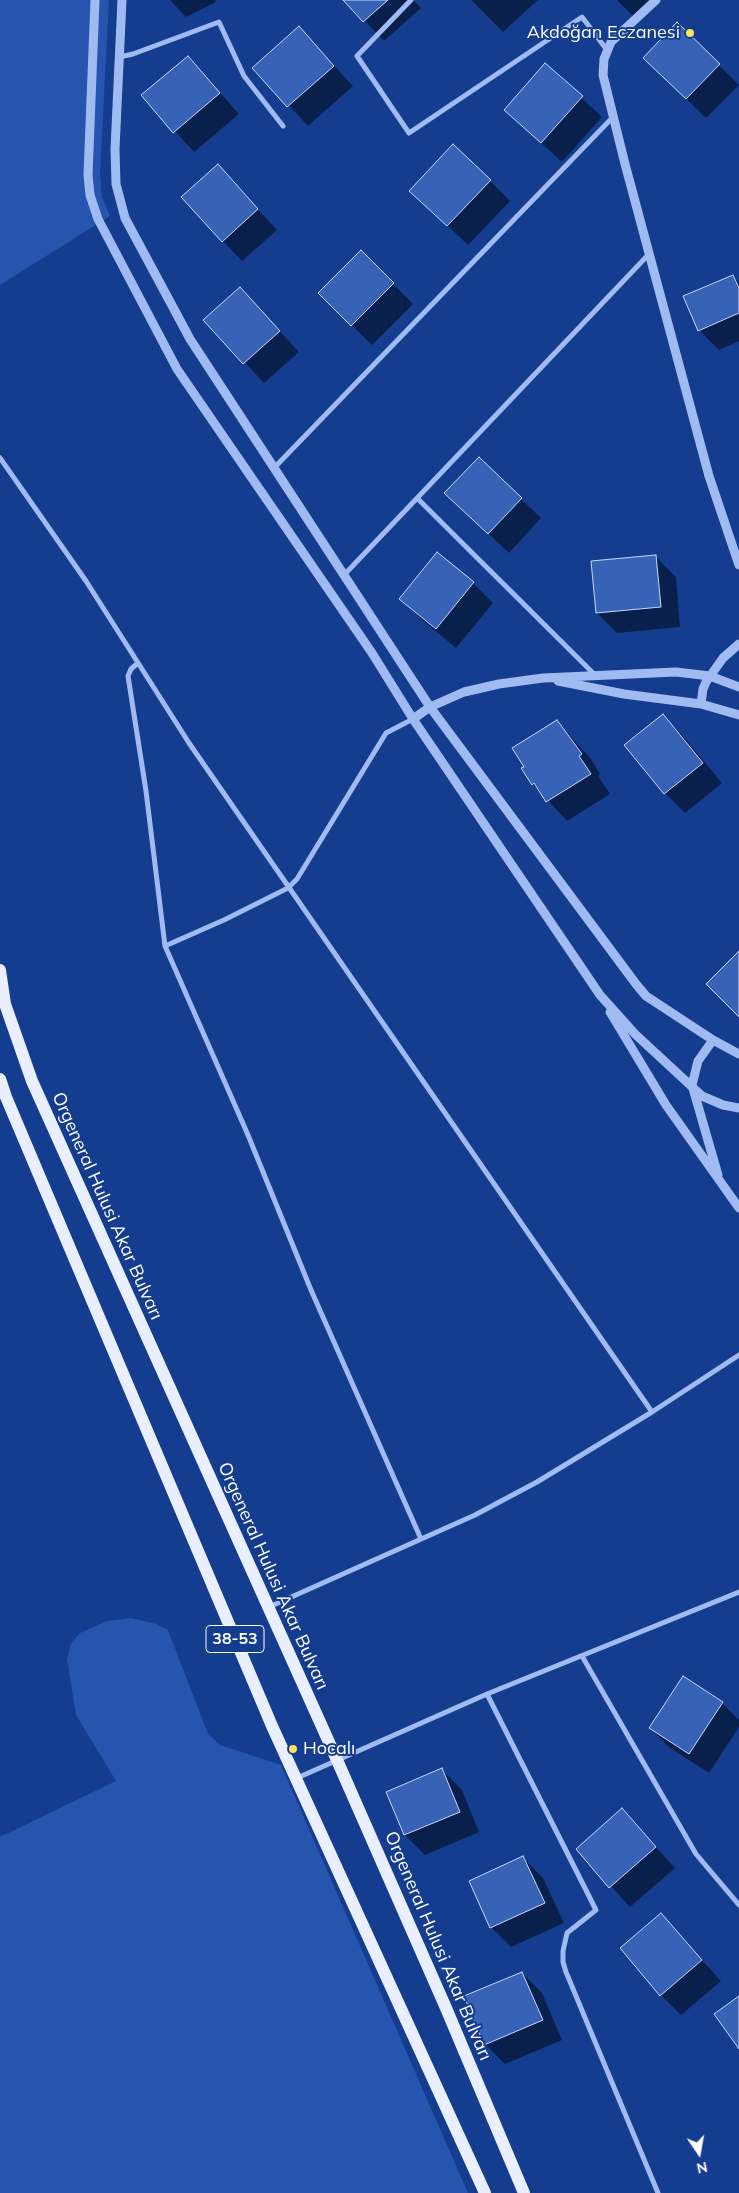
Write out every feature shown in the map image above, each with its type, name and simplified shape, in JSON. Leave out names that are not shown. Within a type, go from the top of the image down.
[{"type":"main road","name":"Orgeneral Hulusi Akar Bulvarı","points":[[0,970],[5,1004],[32,1081],[338,1760],[524,2193]]},
{"type":"main road","name":"38-53","points":[[0,1079],[6,1098],[296,1779],[485,2193]]},
{"type":"street","points":[[96,0],[88,174],[90,195],[98,219],[177,369],[372,653],[413,719],[600,995],[666,1105],[739,1208]]},
{"type":"street","points":[[122,0],[114,166],[120,201],[125,218],[190,339],[430,707],[636,984],[646,996],[713,1040],[739,1054]]},
{"type":"street","points":[[411,0],[357,56],[409,133],[582,17],[607,50]]},
{"type":"street","points":[[656,0],[616,35],[607,50],[603,75],[711,485],[739,564]]},
{"type":"street","points":[[120,57],[133,54],[219,22],[244,76],[283,126]]},
{"type":"street","points":[[274,468],[613,117]]},
{"type":"street","points":[[344,575],[649,254]]},
{"type":"street","points":[[0,458],[86,582],[189,743],[288,888],[652,1412]]},
{"type":"street","points":[[417,498],[596,676]]},
{"type":"street","points":[[701,704],[703,689],[710,676],[723,658],[739,644]]},
{"type":"street","points":[[138,663],[131,669],[129,680],[146,792],[165,946],[248,1135],[311,1290],[421,1539]]},
{"type":"street","points":[[165,946],[224,920],[288,888],[297,880],[386,733],[413,719],[430,707],[464,692],[499,684],[543,678],[676,672],[710,676],[739,687]]},
{"type":"street","points":[[543,678],[624,694],[701,704],[738,714]]},
{"type":"street","points":[[600,995],[635,1034],[702,1096],[723,1105],[739,1108]]},
{"type":"street","points":[[713,1040],[698,1061],[692,1085],[720,1182]]},
{"type":"street","points":[[268,1607],[474,1515],[537,1482],[739,1356]]},
{"type":"street","points":[[296,1779],[487,1694],[739,1592]]},
{"type":"street","points":[[582,1656],[696,1854],[739,1905]]},
{"type":"street","points":[[487,1694],[596,1910],[567,1932],[563,1962],[658,2193]]},
{"type":"shaded area","points":[[0,0],[109,0],[100,174],[102,197],[110,216],[0,285]]},
{"type":"shaded area","points":[[131,1618],[156,1624],[168,1630],[208,1734],[220,1745],[281,1765],[468,2193],[0,2193],[0,1837],[116,1781],[76,1715],[67,1659],[71,1643],[80,1633],[107,1621]]},
{"type":"building","points":[[343,0],[388,0],[363,22]]},
{"type":"building","points":[[677,22],[720,64],[686,99],[643,58]]},
{"type":"building","points":[[299,26],[334,66],[287,107],[252,68]]},
{"type":"building","points":[[188,56],[220,93],[173,133],[141,95]]},
{"type":"building","points":[[545,63],[583,96],[541,143],[504,110]]},
{"type":"building","points":[[453,144],[491,180],[447,226],[409,191]]},
{"type":"building","points":[[218,164],[258,209],[222,242],[181,197]]},
{"type":"building","points":[[361,250],[394,283],[351,326],[318,293]]},
{"type":"building","points":[[733,275],[739,288],[739,313],[698,331],[683,296]]},
{"type":"building","points":[[240,287],[280,331],[243,364],[203,320]]},
{"type":"building","points":[[479,457],[522,498],[488,534],[444,493]]},
{"type":"building","points":[[437,552],[474,582],[436,629],[399,599]]},
{"type":"building","points":[[656,555],[661,607],[596,613],[591,561]]},
{"type":"building","points":[[663,714],[703,763],[664,794],[624,745]]},
{"type":"building","points":[[557,720],[582,754],[579,756],[591,774],[546,802],[534,783],[532,785],[521,768],[524,767],[512,748]]},
{"type":"building","points":[[739,951],[739,1017],[706,984]]},
{"type":"building","points":[[683,1676],[723,1702],[689,1754],[649,1728]]},
{"type":"building","points":[[442,1768],[460,1812],[404,1835],[386,1792]]},
{"type":"building","points":[[622,1808],[656,1847],[609,1888],[576,1849]]},
{"type":"building","points":[[523,1856],[545,1903],[490,1928],[469,1881]]},
{"type":"building","points":[[661,1913],[702,1960],[660,1996],[620,1948]]},
{"type":"building","points":[[522,1972],[543,2020],[484,2045],[464,1996]]},
{"type":"building","points":[[739,1996],[739,2049],[714,2014]]},
{"type":"place","name":"Akdoğan Eczanesi","points":[[690,33]]},
{"type":"place","name":"Hocalı","points":[[293,1749]]}]
